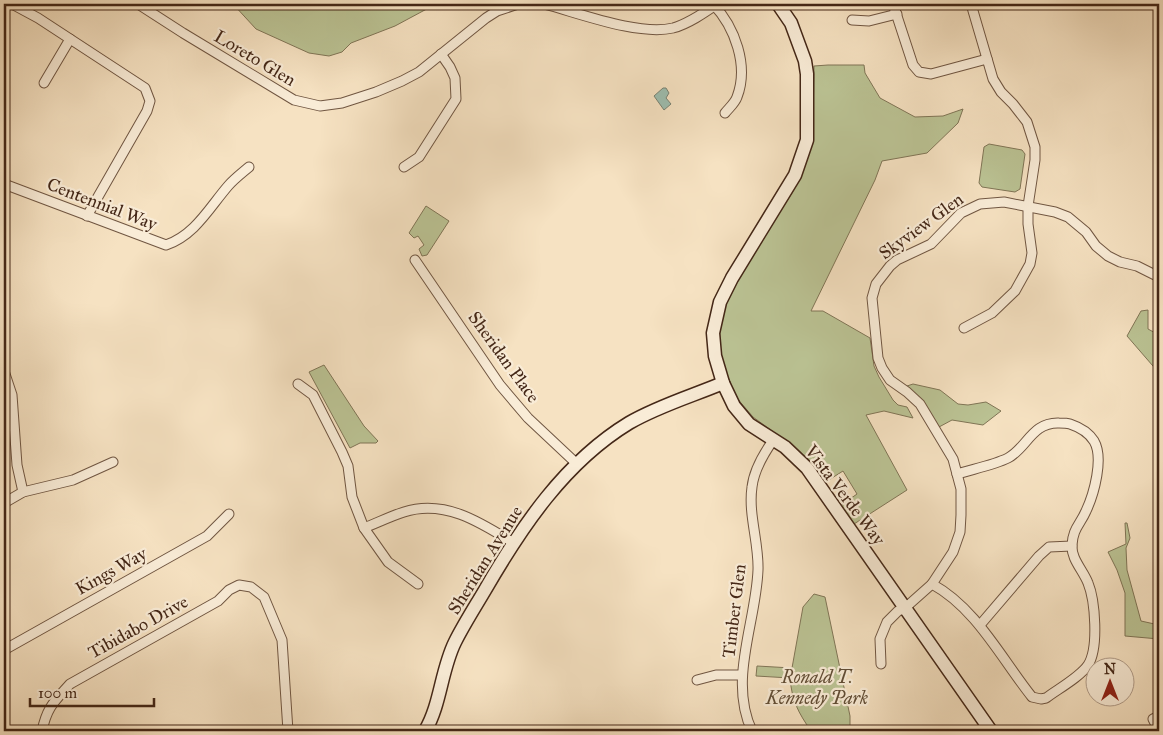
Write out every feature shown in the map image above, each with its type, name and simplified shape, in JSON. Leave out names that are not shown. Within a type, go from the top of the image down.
[{"type":"street","points":[[12,4],[38,18],[145,88],[150,101],[147,111],[86,216]]},
{"type":"street","name":"Loreto Glen","points":[[138,4],[294,100],[320,106],[342,103],[402,81],[419,72],[486,18],[497,11],[518,4]]},
{"type":"street","points":[[544,4],[632,28],[648,30],[675,28],[692,20],[715,4],[736,40],[739,57],[740,87],[736,99],[726,113]]},
{"type":"street","name":"Vista Verde Way","points":[[778,4],[790,23],[807,74],[807,140],[795,175],[732,278],[720,302],[713,334],[715,356],[723,383],[734,406],[749,424],[774,439],[807,468],[991,731]]},
{"type":"street","points":[[893,4],[913,65],[919,72],[931,74],[987,59]]},
{"type":"street","points":[[964,328],[992,313],[1004,302],[1015,291],[1030,264],[1032,253],[1028,224],[1028,206],[1035,160],[1035,147],[1027,122],[1001,92],[993,79],[971,4]]},
{"type":"street","points":[[852,20],[869,21],[897,14]]},
{"type":"street","points":[[44,83],[70,39]]},
{"type":"street","points":[[404,167],[419,157],[456,99],[455,78],[450,67],[440,54]]},
{"type":"street","name":"Centennial Way","points":[[4,184],[166,245],[187,234],[198,224],[230,184],[248,167]]},
{"type":"street","name":"Skyview Glen","points":[[881,664],[880,639],[887,622],[932,584],[953,552],[960,532],[961,489],[953,459],[920,404],[890,380],[882,368],[878,358],[872,298],[876,284],[897,260],[931,244],[961,213],[980,204],[1004,202],[1055,212],[1068,217],[1086,232],[1096,246],[1108,256],[1120,262],[1137,266],[1159,277]]},
{"type":"street","name":"Sheridan Place","points":[[415,260],[500,385],[528,418],[577,464]]},
{"type":"street","points":[[4,371],[12,395],[17,465],[24,492]]},
{"type":"street","name":"Sheridan Avenue","points":[[424,731],[432,716],[447,661],[454,644],[512,542],[577,464],[593,448],[631,422],[723,383]]},
{"type":"street","points":[[298,384],[312,395],[342,452],[348,466],[352,497],[364,528],[388,562],[418,584]]},
{"type":"street","points":[[932,584],[944,590],[980,625],[1032,697],[1046,698],[1089,664],[1094,646],[1094,607],[1089,584],[1072,552],[1072,546],[1074,531],[1085,514],[1094,493],[1098,462],[1096,443],[1089,434],[1068,423],[1050,422],[1032,434],[1008,458],[957,474]]},
{"type":"street","name":"Timber Glen","points":[[752,731],[743,708],[742,675],[758,569],[752,486],[762,456],[774,439]]},
{"type":"street","points":[[4,503],[24,492],[73,480],[113,462]]},
{"type":"street","points":[[364,528],[405,512],[419,509],[447,510],[460,513],[482,523],[512,542]]},
{"type":"street","name":"Kings Way","points":[[4,650],[207,536],[229,514]]},
{"type":"street","points":[[980,625],[1039,556],[1049,547],[1072,546]]},
{"type":"street","name":"Tibidabo Drive","points":[[42,731],[45,715],[70,684],[218,601],[228,590],[239,585],[251,587],[264,597],[282,640],[288,731]]},
{"type":"street","points":[[697,680],[716,675],[742,675]]},
{"type":"street","points":[[1159,716],[1153,719],[1159,731]]},
{"type":"green space","points":[[233,4],[436,4],[395,26],[351,43],[342,52],[329,56],[309,53],[256,29]]},
{"type":"green space","points":[[864,65],[865,73],[880,98],[915,117],[943,116],[963,109],[958,123],[927,153],[882,161],[875,180],[811,311],[823,311],[870,338],[874,366],[879,377],[893,400],[898,405],[907,407],[913,418],[884,411],[866,415],[907,490],[854,524],[840,506],[857,494],[843,471],[824,483],[812,463],[794,447],[753,417],[736,397],[724,373],[719,350],[721,309],[738,277],[792,193],[808,157],[813,125],[814,66]]},
{"type":"green space","points":[[989,144],[1022,150],[1025,154],[1020,189],[1015,192],[982,187],[979,183],[984,147]]},
{"type":"green space","points":[[426,206],[449,221],[427,255],[422,256],[419,249],[424,245],[418,236],[414,238],[409,233]]},
{"type":"green space","points":[[1148,310],[1148,329],[1159,335],[1159,373],[1127,336],[1141,311]]},
{"type":"green space","points":[[324,365],[364,426],[378,441],[376,443],[360,443],[350,448],[309,372]]},
{"type":"green space","points":[[913,384],[940,390],[958,404],[968,405],[986,402],[1001,411],[983,425],[952,420],[939,427],[924,403],[907,386]]},
{"type":"green space","points":[[1125,523],[1127,523],[1130,538],[1126,548],[1127,570],[1141,621],[1159,625],[1159,639],[1125,636],[1125,593],[1108,552],[1126,544]]},
{"type":"green space","name":"Ronald T. Kennedy Park","points":[[814,594],[825,597],[850,716],[850,731],[811,731],[796,706],[790,678],[756,676],[757,666],[792,668],[803,607]]},
{"type":"shaded area","points":[[663,88],[666,88],[669,93],[666,98],[671,104],[664,110],[654,96]]}]
